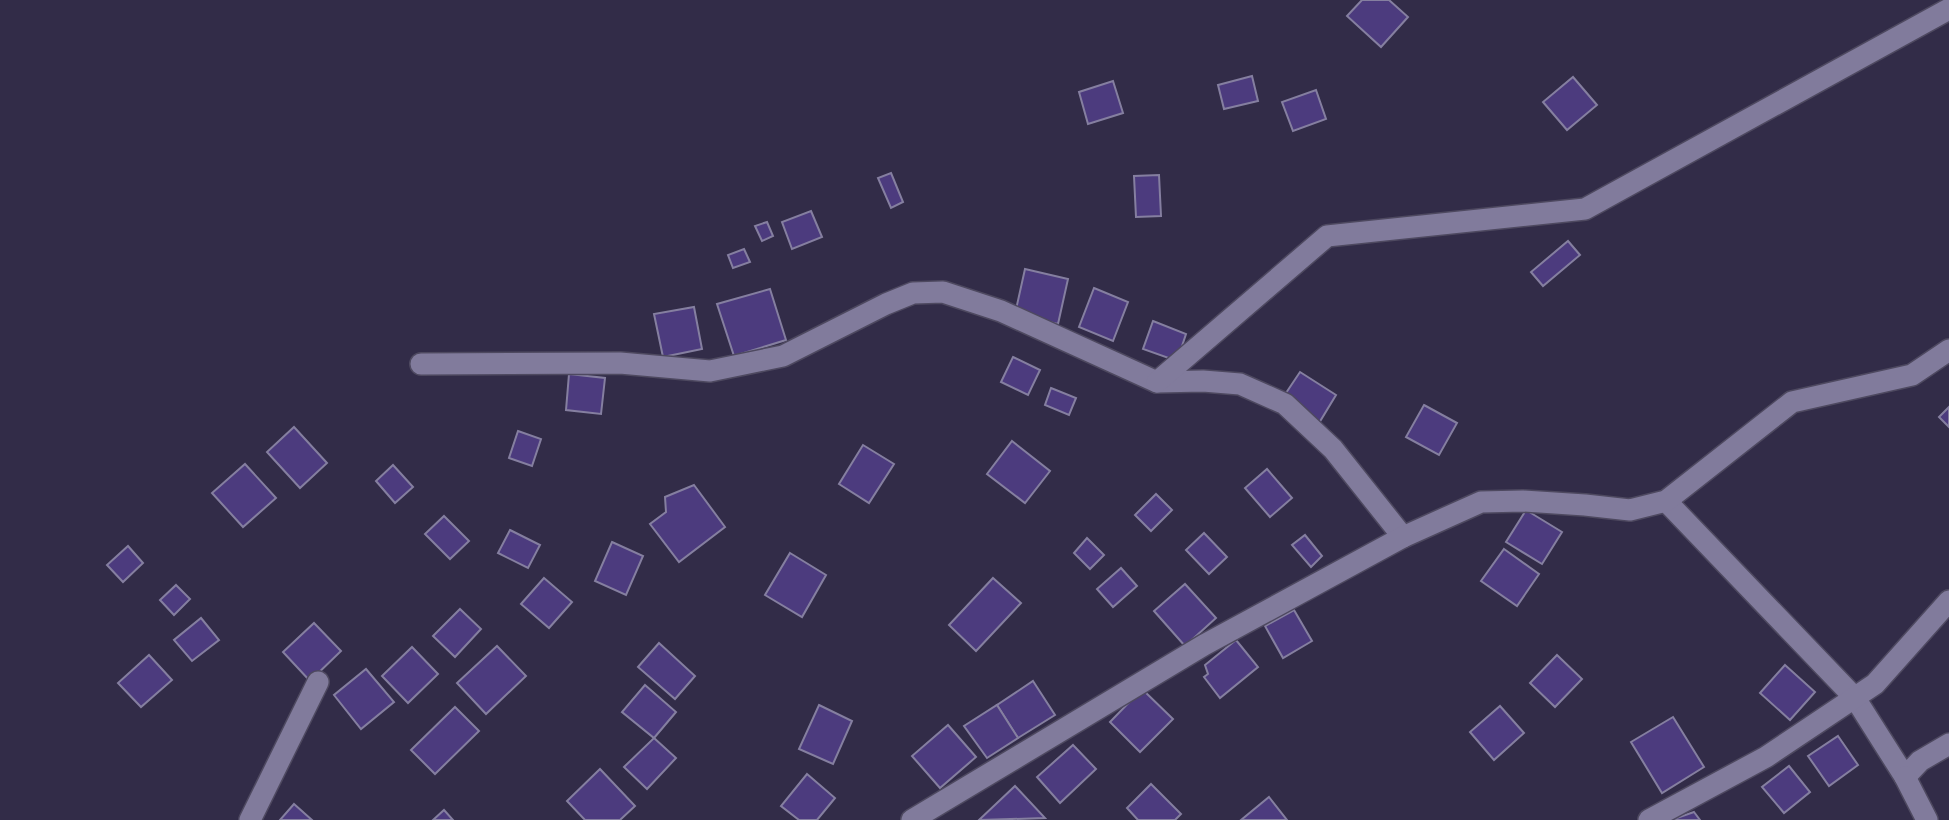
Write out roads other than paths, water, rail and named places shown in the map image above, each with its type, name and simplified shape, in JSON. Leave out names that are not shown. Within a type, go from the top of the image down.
[{"type":"street","points":[[1157,382],[1327,236],[1585,209],[1949,9]]},
{"type":"street","points":[[421,364],[620,363],[710,371],[783,356],[895,300],[913,293],[943,292],[1001,311],[1157,382],[1203,381],[1240,384],[1285,404],[1333,449],[1403,537]]},
{"type":"street","points":[[912,820],[1204,645],[1403,537],[1481,502],[1523,501],[1630,510],[1666,501],[1792,402],[1912,375],[1949,350]]},
{"type":"street","points":[[1666,501],[1854,698],[1905,777],[1927,820]]},
{"type":"street","points":[[1649,820],[1766,757],[1875,684],[1949,601]]},
{"type":"street","points":[[250,820],[318,682]]},
{"type":"street","points":[[1905,777],[1920,761],[1949,744]]}]
